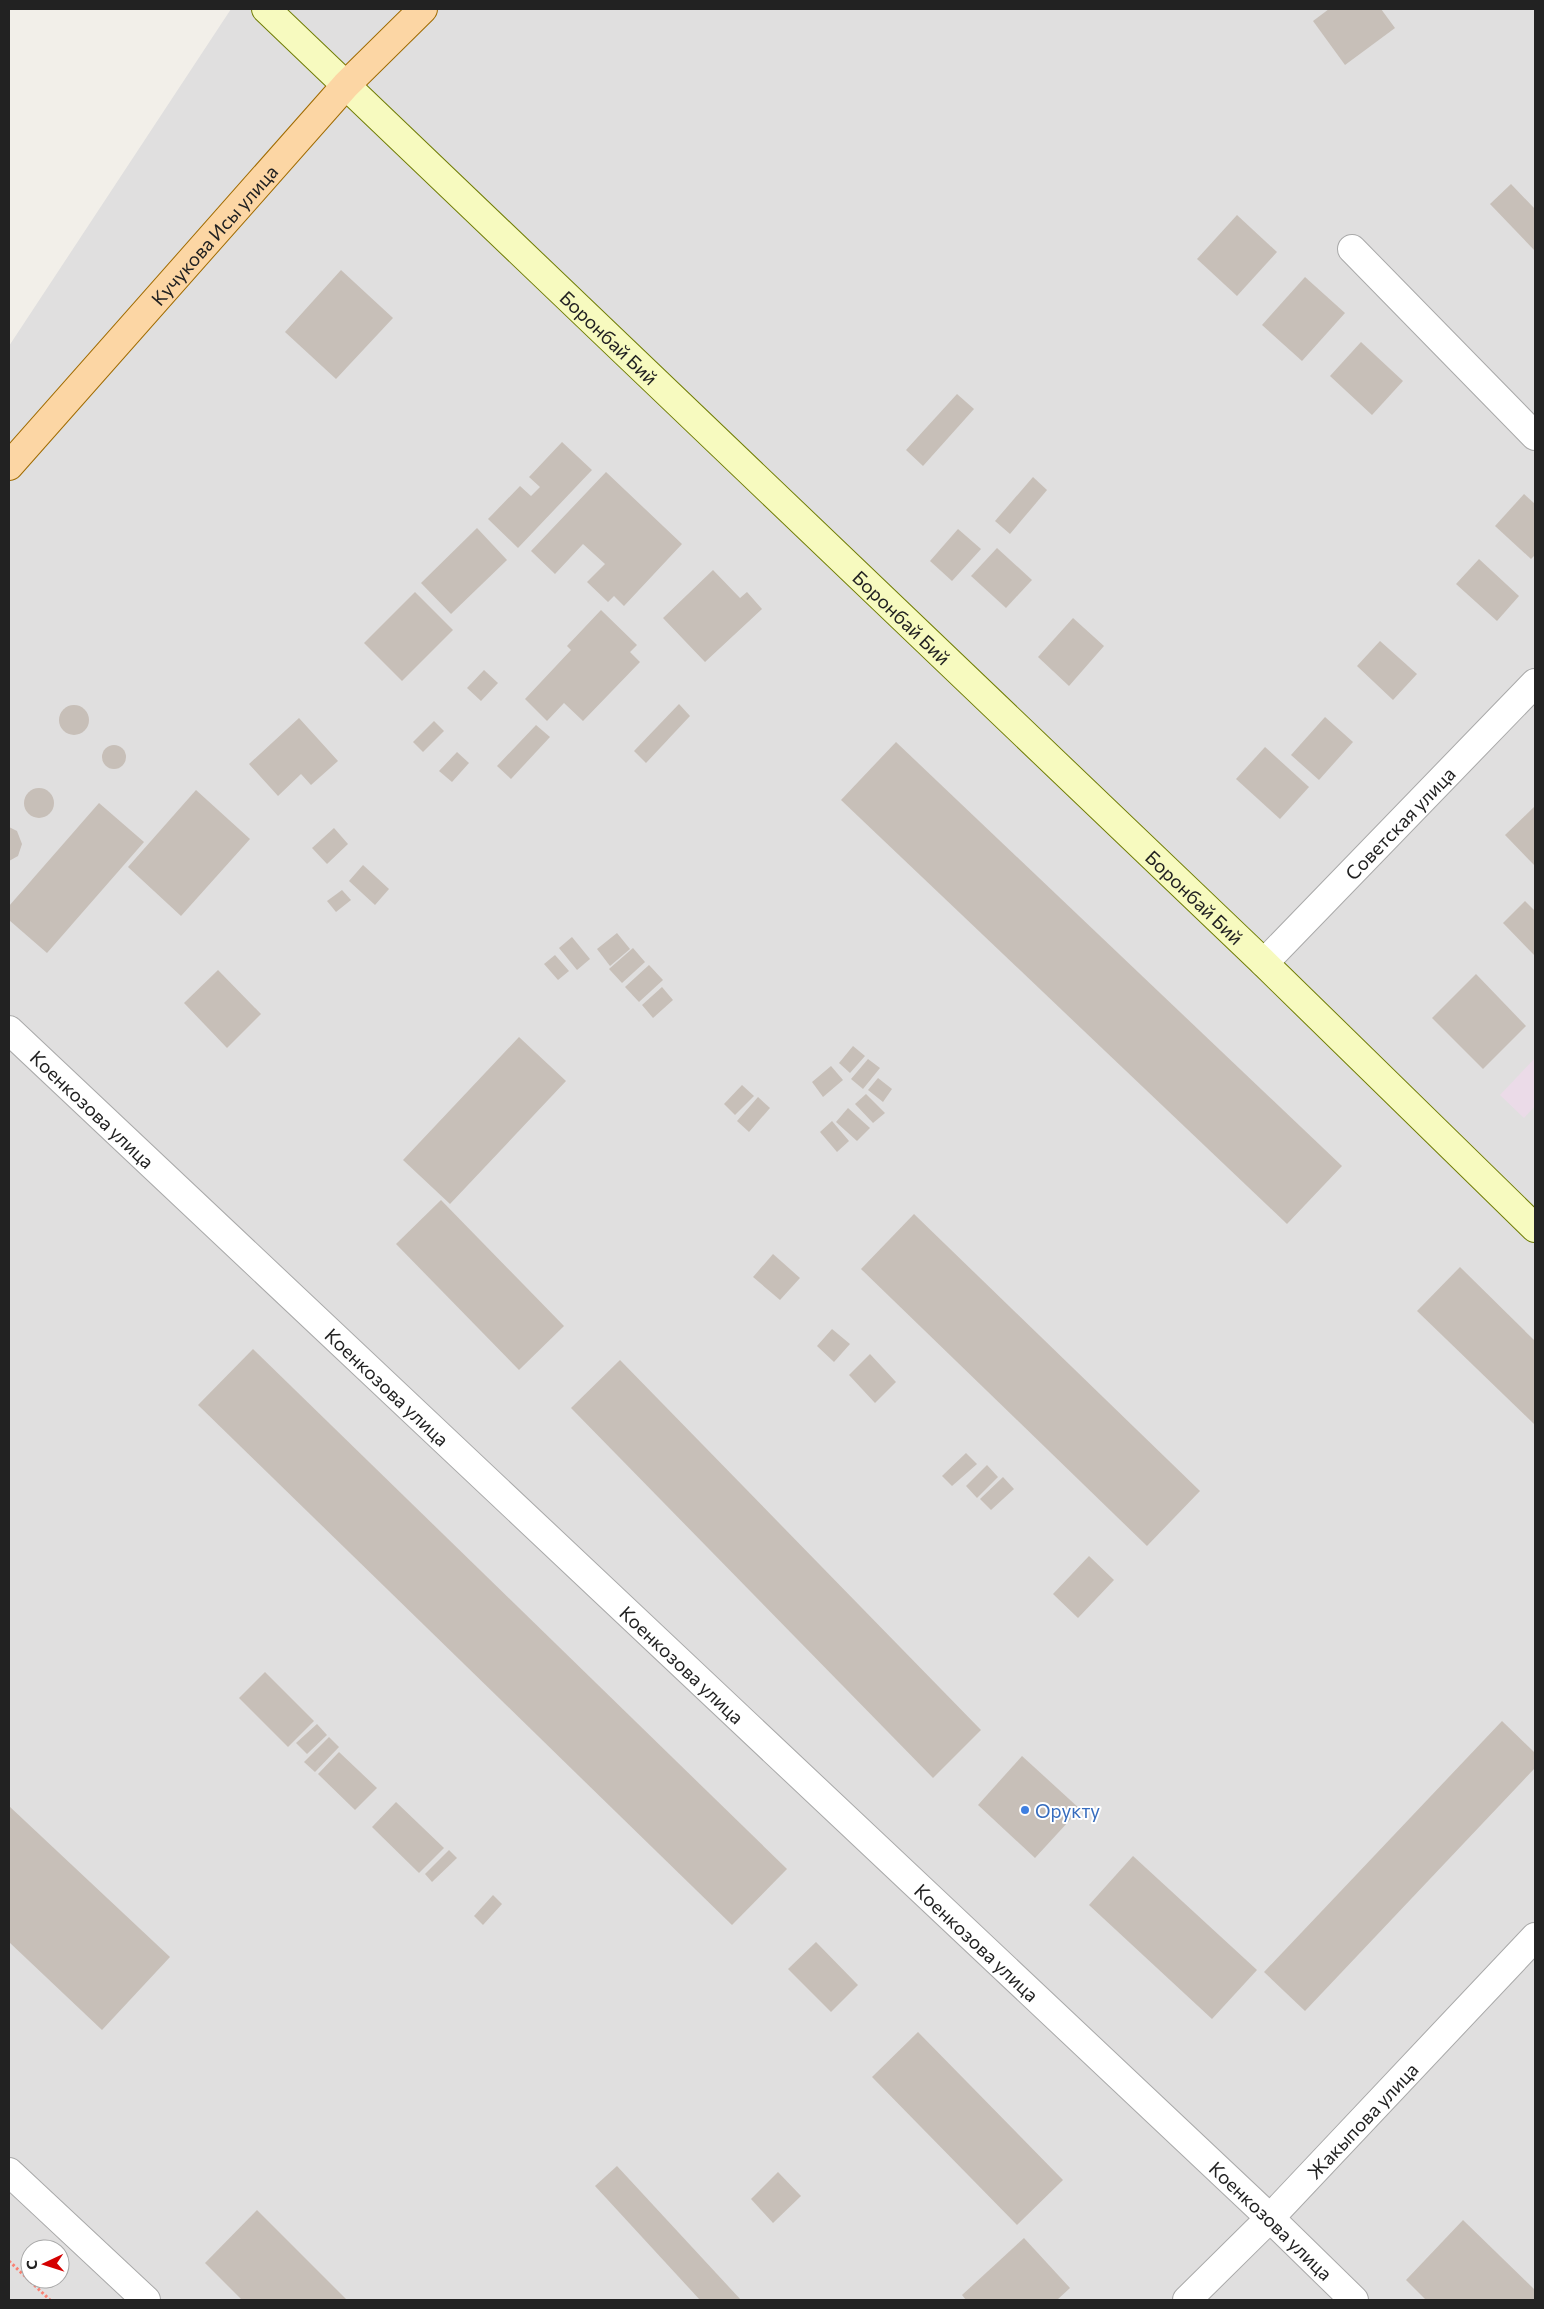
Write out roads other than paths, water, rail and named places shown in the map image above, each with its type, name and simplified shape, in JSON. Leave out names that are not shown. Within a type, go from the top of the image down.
[{"type":"main road","name":"Кучукова Исы улица","points":[[9,466],[346,85],[424,9]]},
{"type":"street","name":"Боронбай Бий","points":[[266,9],[1264,963],[1535,1228]]},
{"type":"street","points":[[1352,249],[1535,436]]},
{"type":"street","name":"Советская улица","points":[[1264,963],[1535,683]]},
{"type":"street","name":"Коенкозова улица","points":[[9,1030],[1270,2218],[1354,2300]]},
{"type":"street","name":"Жакыпова улица","points":[[1187,2300],[1270,2218],[1535,1937]]},
{"type":"street","points":[[9,2172],[146,2300]]},
{"type":"place","name":"Орукту","points":[[1025,1810]]}]
